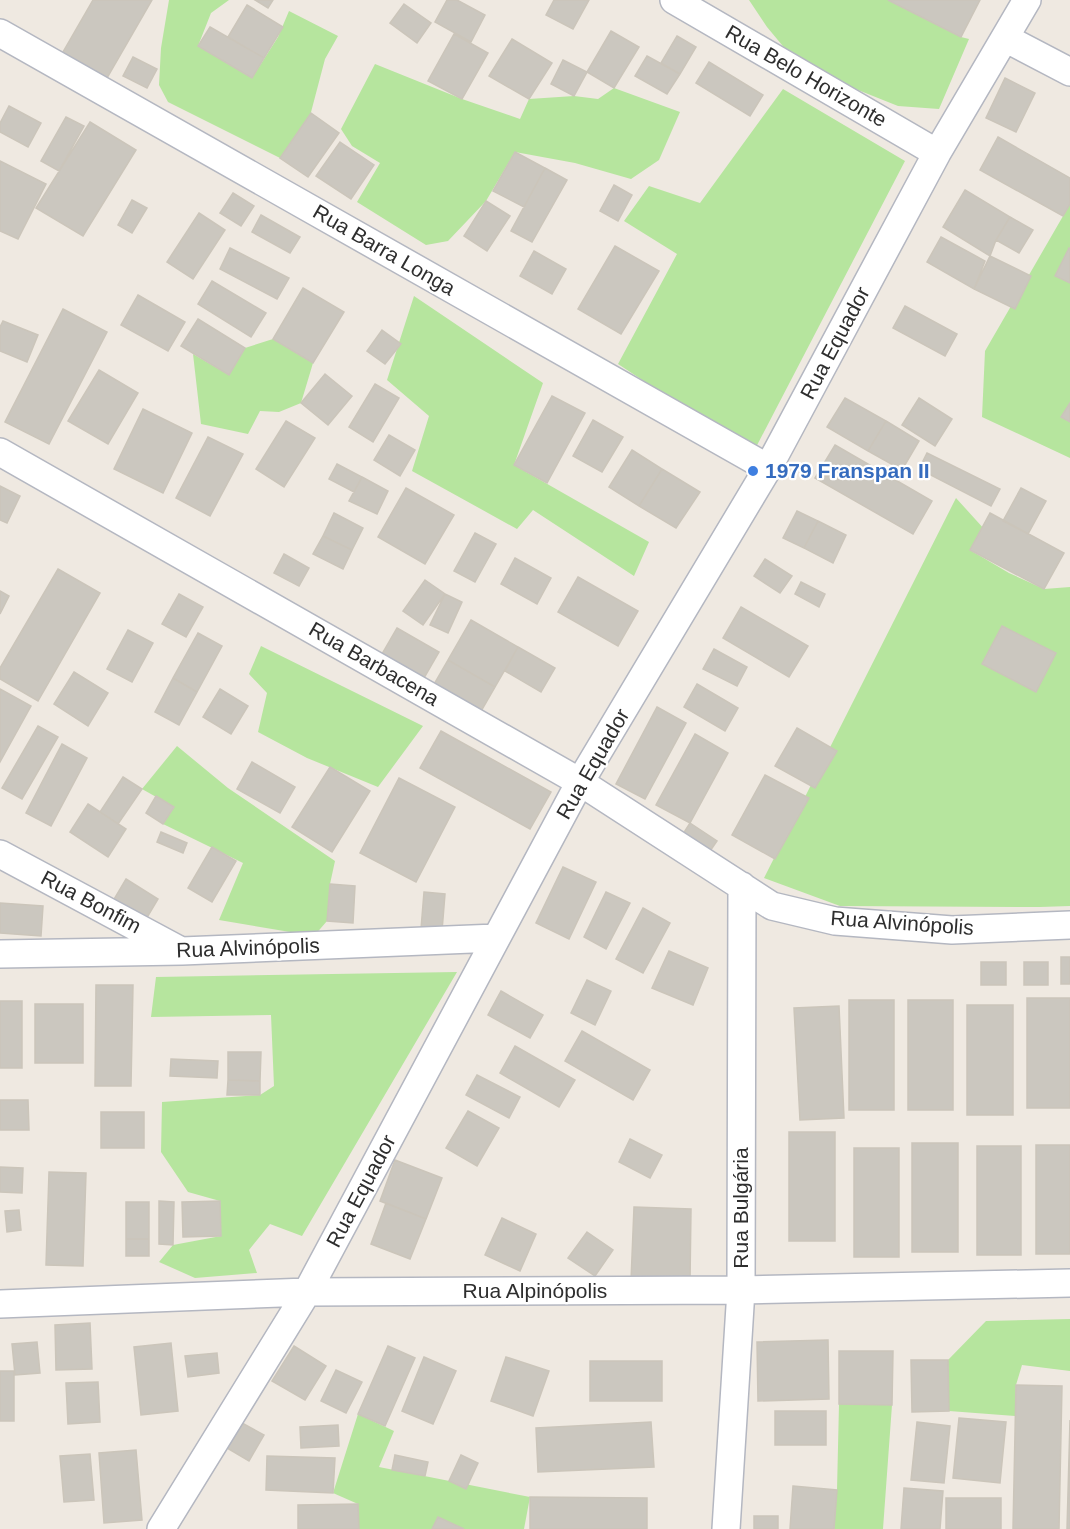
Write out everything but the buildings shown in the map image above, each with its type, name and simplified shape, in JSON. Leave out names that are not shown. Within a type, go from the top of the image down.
[{"type":"street","name":"Rua Belo Horizonte","points":[[674,0],[937,153]]},
{"type":"street","name":"Rua Equador","points":[[161,1529],[307,1292],[580,782],[768,468],[937,153],[1027,0]]},
{"type":"street","name":"Rua Barra Longa","points":[[0,33],[768,468]]},
{"type":"street","points":[[1005,38],[1070,72]]},
{"type":"street","name":"Rua Barbacena","points":[[0,452],[580,782],[742,886]]},
{"type":"street","name":"Rua Bonfim","points":[[0,854],[182,951]]},
{"type":"street","name":"Rua Alvinópolis","points":[[742,886],[772,906],[835,921],[952,930],[1070,925]]},
{"type":"street","name":"Rua Bulgária","points":[[726,1529],[741,1290],[742,886]]},
{"type":"street","name":"Rua Alvinópolis","points":[[0,954],[182,951],[496,938]]},
{"type":"street","name":"Rua Alpinópolis","points":[[0,1304],[307,1292],[741,1290],[1070,1283]]},
{"type":"green space","points":[[169,0],[229,0],[211,13],[198,46],[252,78],[278,37],[289,11],[338,36],[325,59],[310,116],[280,158],[168,102],[159,85],[161,48]]},
{"type":"green space","points":[[749,0],[893,0],[961,37],[969,39],[939,109],[898,106],[853,88],[787,51]]},
{"type":"green space","points":[[375,64],[462,99],[520,119],[529,99],[574,96],[598,99],[614,88],[680,112],[659,160],[631,179],[575,163],[515,152],[486,201],[448,241],[426,245],[357,202],[380,163],[352,146],[341,129]]},
{"type":"green space","points":[[783,89],[905,161],[753,453],[618,364],[677,254],[624,221],[649,186],[700,203]]},
{"type":"green space","points":[[1070,204],[1070,458],[982,417],[985,351]]},
{"type":"green space","points":[[414,296],[543,383],[514,465],[649,542],[634,576],[533,510],[517,529],[412,471],[429,416],[387,380]]},
{"type":"green space","points":[[273,339],[313,363],[301,403],[279,412],[260,411],[248,434],[201,424],[193,354],[229,375],[245,348]]},
{"type":"green space","points":[[956,498],[985,530],[970,550],[1009,573],[1044,589],[1070,587],[1070,906],[840,906],[764,878]]},
{"type":"green space","points":[[261,646],[423,726],[378,787],[307,758],[258,732],[267,693],[249,674]]},
{"type":"green space","points":[[177,746],[228,788],[335,861],[330,884],[327,921],[314,936],[219,920],[243,863],[163,824],[174,807],[142,789]]},
{"type":"green space","points":[[457,972],[302,1236],[270,1224],[249,1250],[257,1273],[195,1278],[159,1262],[173,1245],[221,1236],[220,1201],[188,1192],[161,1152],[162,1102],[260,1095],[274,1086],[271,1015],[151,1017],[156,977]]},
{"type":"green space","points":[[1070,1319],[1070,1371],[1022,1365],[1016,1385],[1015,1416],[949,1411],[948,1360],[986,1321]]},
{"type":"green space","points":[[839,1404],[892,1405],[883,1529],[834,1529]]},
{"type":"green space","points":[[358,1414],[394,1431],[379,1467],[530,1497],[524,1529],[359,1529],[358,1504],[333,1493]]},
{"type":"place","name":"1979 Franspan II","points":[[753,471]]}]
